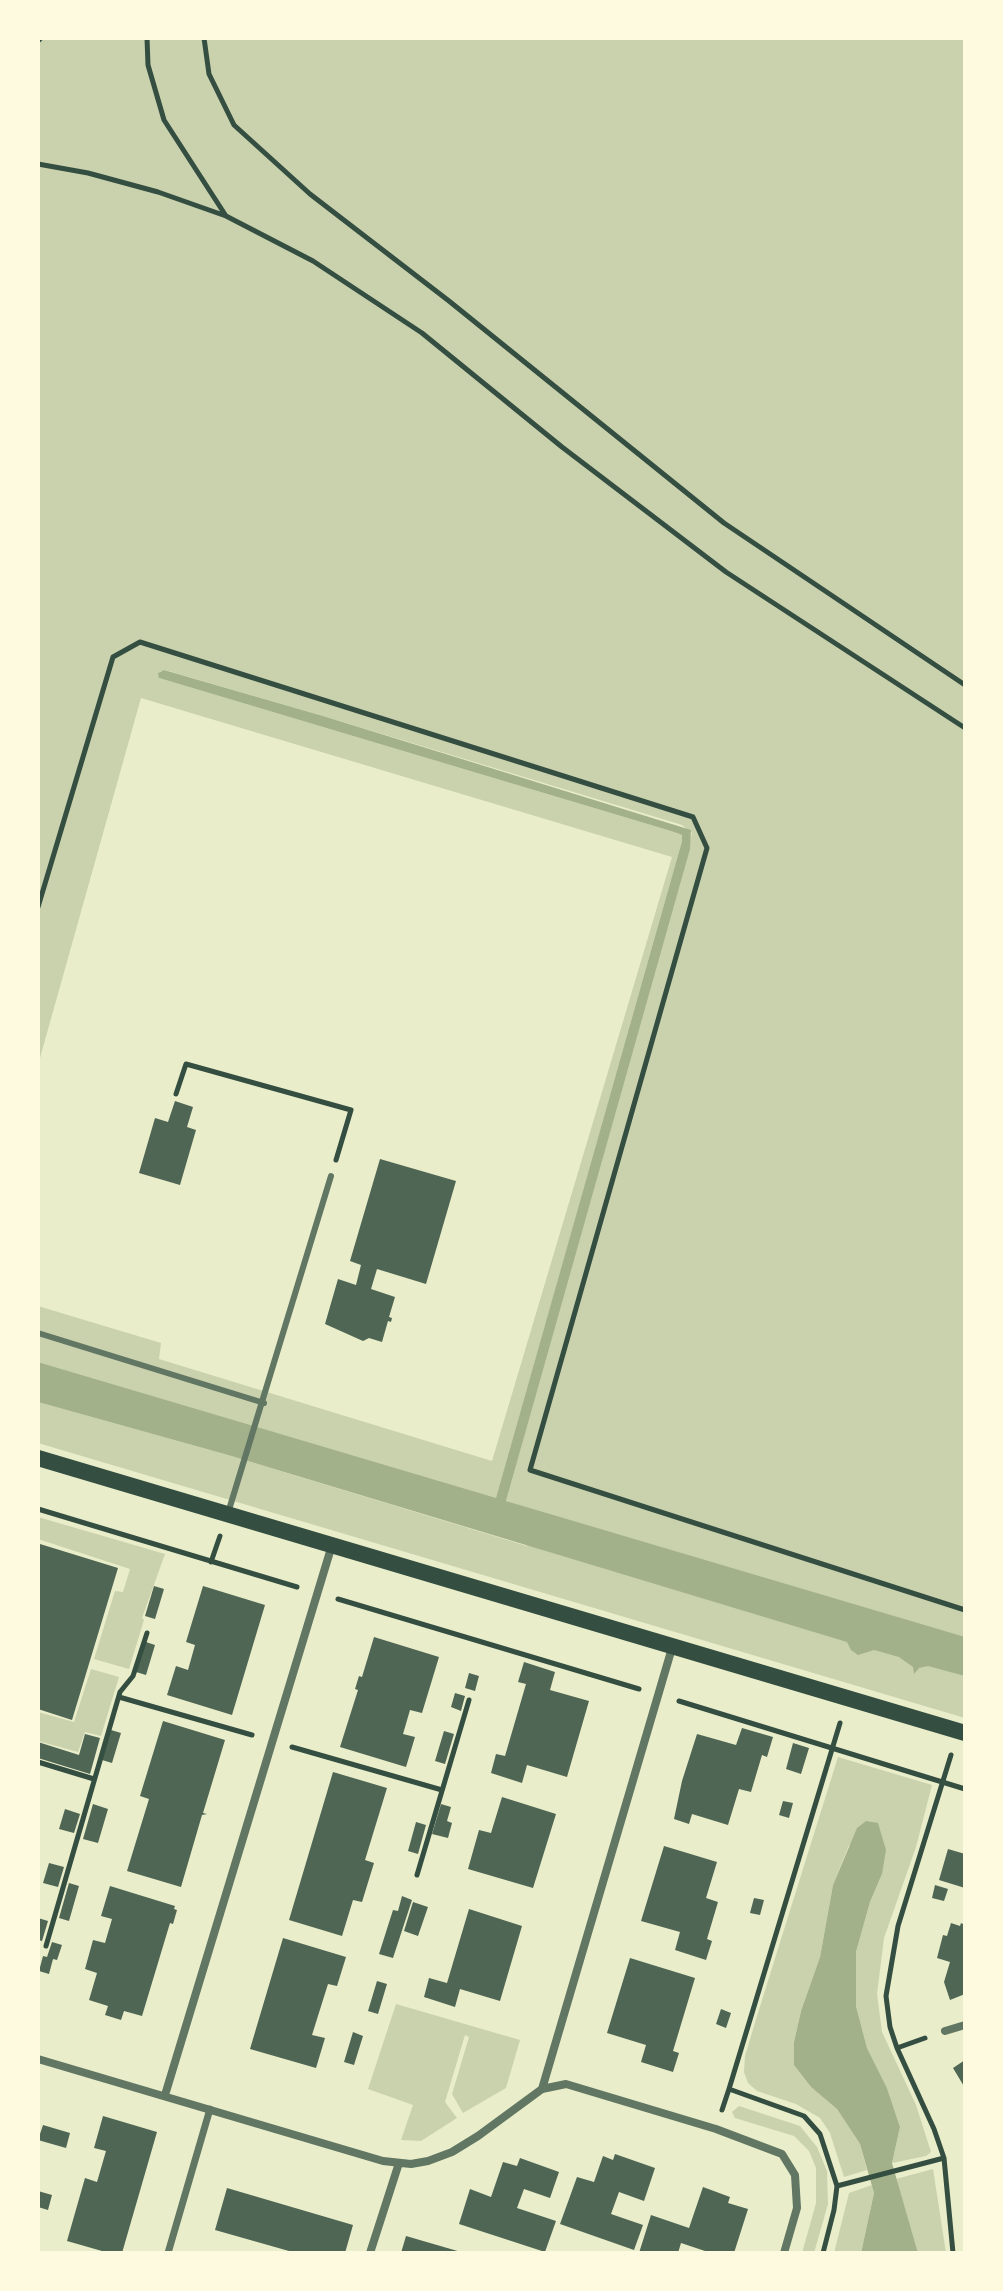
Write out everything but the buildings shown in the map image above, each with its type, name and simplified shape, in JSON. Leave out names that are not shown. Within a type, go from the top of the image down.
[{"type":"main road","points":[[38,1458],[962,1732]]},
{"type":"street","points":[[165,2095],[333,1544]]},
{"type":"street","points":[[542,2089],[672,1648]]},
{"type":"street","points":[[945,2031],[965,2025]]},
{"type":"street","points":[[38,2059],[383,2161],[399,2163],[428,2161],[452,2152],[542,2089],[566,2084],[716,2129],[782,2154],[795,2175],[797,2208],[784,2253]]},
{"type":"street","points":[[168,2253],[210,2109]]},
{"type":"street","points":[[370,2253],[399,2163]]},
{"type":"lane","points":[[228,1513],[331,1176]]},
{"type":"lane","points":[[38,1333],[264,1403]]},
{"type":"path","points":[[147,38],[148,65],[164,120],[226,216]]},
{"type":"path","points":[[204,38],[209,74],[234,125],[310,194],[449,301],[724,523],[965,685]]},
{"type":"path","points":[[38,164],[88,173],[158,192],[226,216],[313,261],[422,333],[562,447],[726,572],[965,728]]},
{"type":"path","points":[[38,907],[113,657],[140,642],[693,817],[707,848],[530,1470],[965,1610]]},
{"type":"path","points":[[176,1094],[186,1064],[351,1110],[331,1176]]},
{"type":"path","points":[[38,1509],[965,1789]]},
{"type":"path","points":[[46,1946],[120,1692],[133,1676],[147,1633]]},
{"type":"path","points":[[716,2129],[831,1748],[849,1699]]},
{"type":"path","points":[[417,1875],[469,1700]]},
{"type":"path","points":[[953,2253],[944,2158],[897,2048],[890,2027],[886,1996],[898,1926],[942,1782],[962,1732]]},
{"type":"path","points":[[38,1762],[94,1779]]},
{"type":"path","points":[[897,2048],[945,2031]]},
{"type":"path","points":[[729,2089],[804,2116],[820,2134],[837,2186],[823,2253]]},
{"type":"path","points":[[837,2186],[944,2158]]},
{"type":"shaded area","points":[[38,38],[965,38],[965,1718],[38,1443],[38,1402],[228,1455],[527,1546],[537,1511],[506,1501],[692,833],[682,825],[323,716],[165,670],[159,672],[159,678],[671,831],[682,835],[682,841],[496,1499],[38,1362],[38,1306],[161,1343],[159,1359],[492,1461],[672,857],[141,698],[38,1065]]},
{"type":"shaded area","points":[[164,670],[691,830],[690,849],[506,1501],[965,1637],[965,1676],[928,1666],[919,1668],[914,1674],[913,1667],[899,1657],[874,1650],[858,1655],[847,1642],[228,1455],[38,1402],[38,1362],[496,1498],[682,841],[682,835],[671,831],[159,678],[158,673]]},
{"type":"shaded area","points":[[38,1517],[165,1554],[142,1618],[144,1620],[129,1669],[94,1659],[115,1591],[123,1592],[130,1569],[38,1539]]},
{"type":"shaded area","points":[[91,1669],[119,1677],[101,1736],[85,1732],[78,1752],[38,1741],[38,1712],[74,1722]]},
{"type":"shaded area","points":[[838,1757],[932,1785],[916,1847],[884,1938],[877,1994],[882,2032],[916,2105],[931,2152],[926,2156],[892,2163],[900,2127],[887,2088],[867,2048],[856,2006],[854,1979],[856,1952],[870,1902],[882,1874],[849,1845],[833,1885],[820,1957],[794,2042],[812,2088],[837,2109],[860,2144],[867,2170],[844,2177],[830,2133],[820,2118],[796,2104],[757,2091],[748,2083],[744,2072],[745,2056]]},
{"type":"shaded area","points":[[866,1821],[878,1823],[886,1850],[882,1874],[870,1902],[856,1952],[856,2006],[867,2048],[887,2088],[900,2127],[892,2163],[918,2253],[861,2253],[874,2193],[860,2144],[837,2109],[812,2088],[794,2065],[794,2042],[820,1957],[833,1885],[857,1828]]},
{"type":"shaded area","points":[[396,2004],[520,2040],[506,2088],[463,2113],[452,2094],[469,2037],[465,2035],[445,2102],[457,2118],[421,2141],[401,2140],[413,2105],[368,2089]]},
{"type":"shaded area","points":[[739,2106],[800,2126],[817,2147],[827,2171],[828,2204],[814,2253],[802,2253],[816,2203],[816,2168],[809,2151],[794,2136],[735,2118],[732,2112]]},
{"type":"shaded area","points":[[933,2169],[946,2253],[918,2253],[896,2179]]},
{"type":"shaded area","points":[[872,2185],[874,2193],[861,2253],[834,2253],[849,2193]]}]
